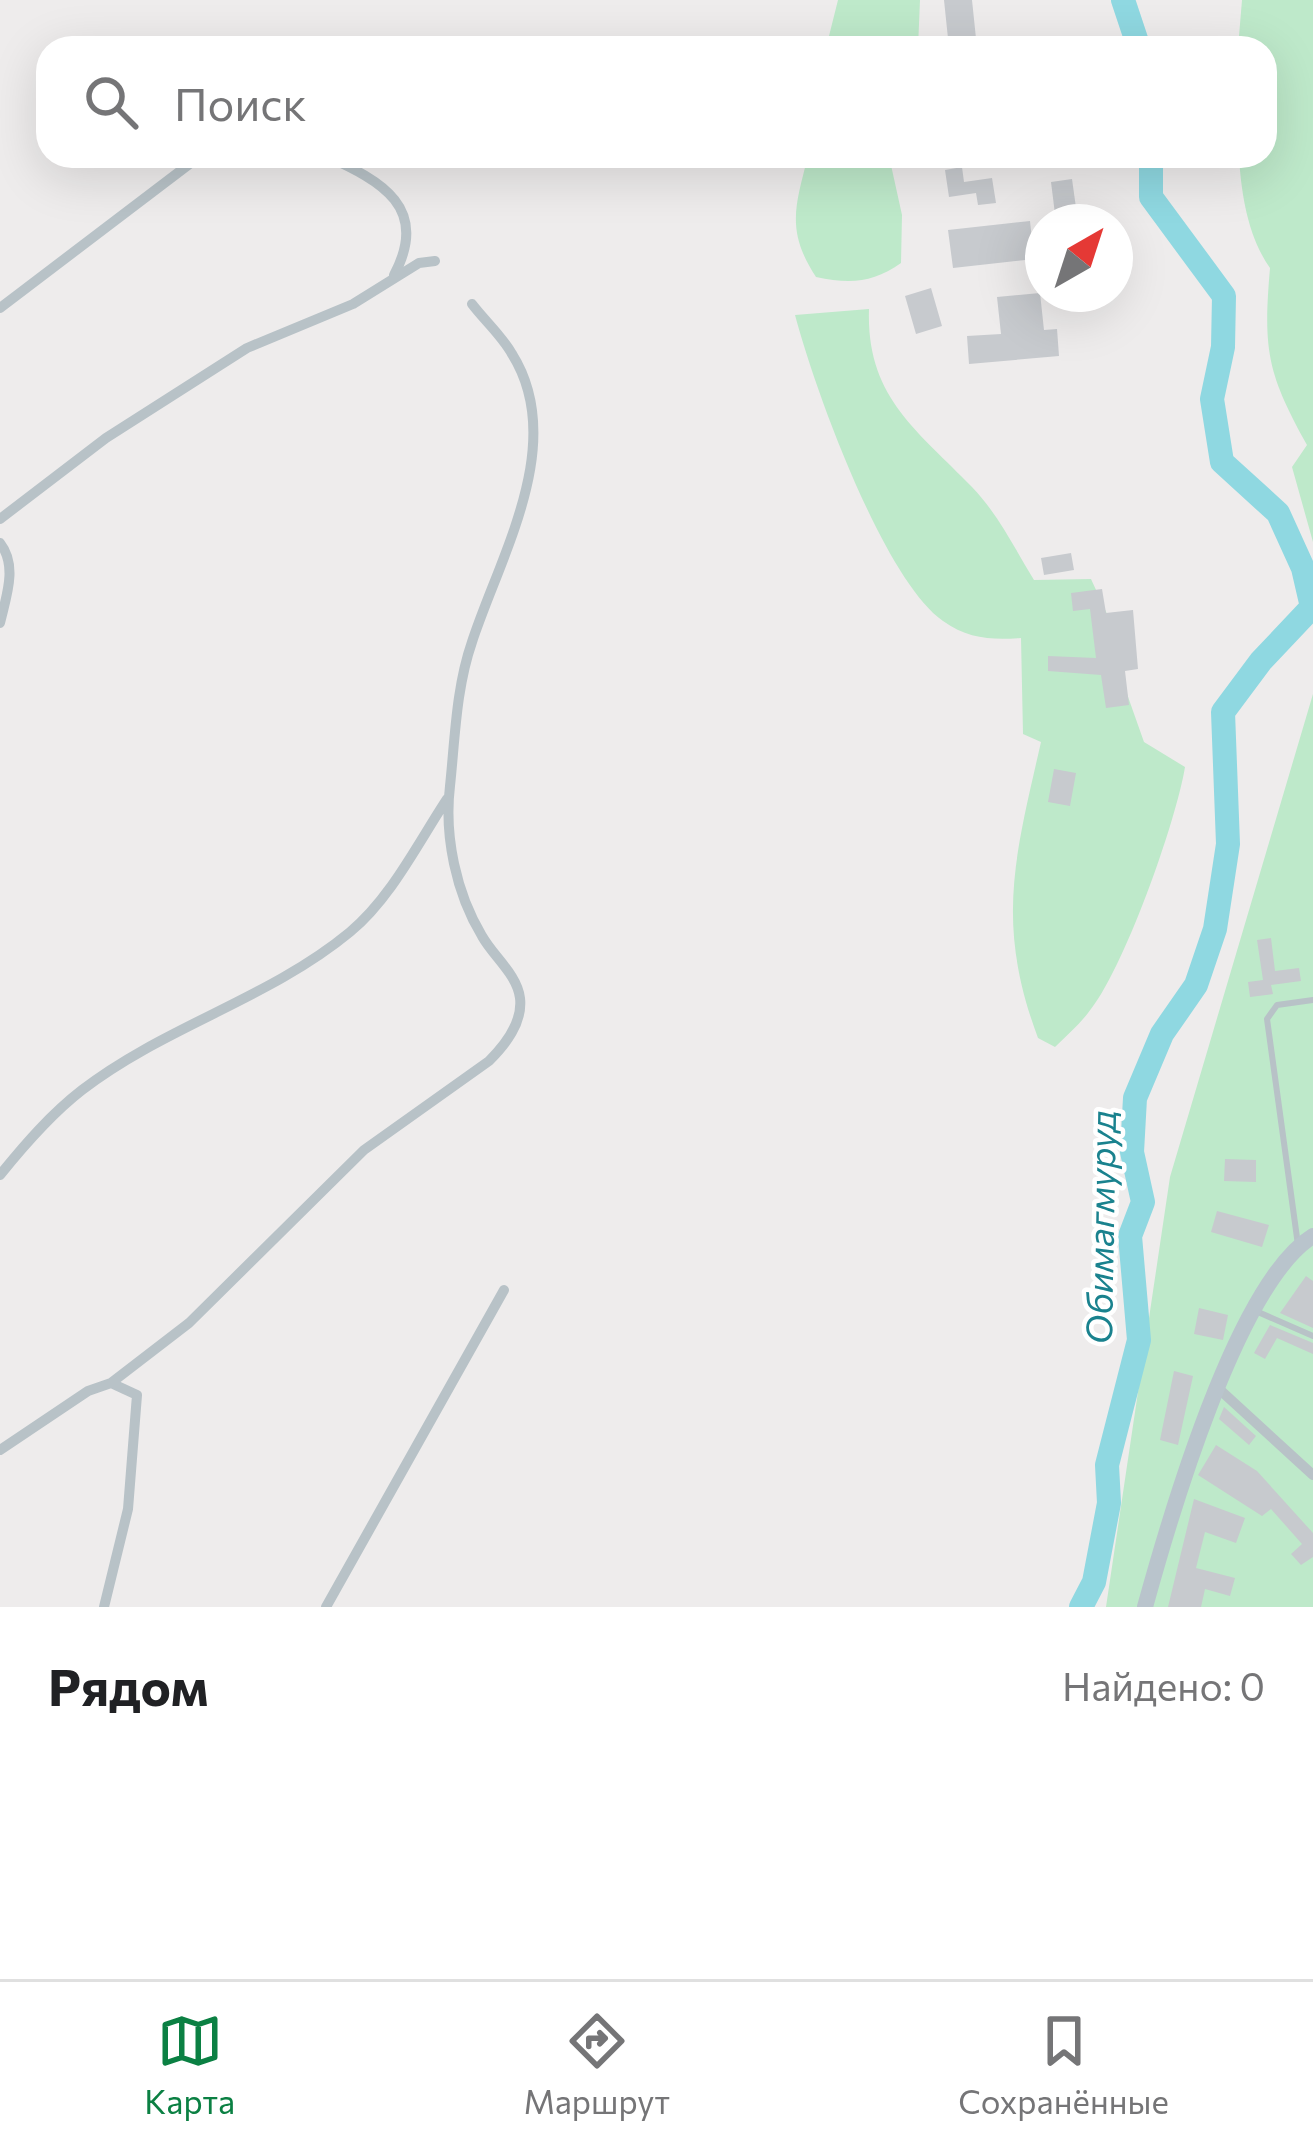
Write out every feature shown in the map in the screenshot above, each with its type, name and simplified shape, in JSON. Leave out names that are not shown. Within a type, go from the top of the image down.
[{"type":"street","points":[[0,308],[184,168]]},
{"type":"street","points":[[353,168],[403,211],[409,237],[392,278]]},
{"type":"street","points":[[0,519],[106,438],[247,348],[319,320],[392,278],[435,261]]},
{"type":"street","points":[[0,1450],[88,1391],[111,1383],[189,1323],[364,1150],[506,1044],[520,998],[481,935],[460,887],[447,825],[460,688],[527,486],[532,445],[526,382],[512,352],[472,304]]},
{"type":"street","points":[[0,543],[10,555],[0,623]]},
{"type":"street","points":[[0,1175],[30,1137],[84,1088],[294,973],[352,930],[374,908],[449,796]]},
{"type":"street","points":[[1145,1607],[1171,1511],[1219,1389],[1255,1310],[1306,1241]]},
{"type":"street","points":[[326,1607],[503,1290]]},
{"type":"street","points":[[104,1607],[128,1509],[139,1407],[132,1388],[111,1383]]},
{"type":"street","points":[[1219,1389],[1313,1475]]},
{"type":"lane","points":[[1306,1241],[1267,1019],[1277,1004],[1313,1000]]},
{"type":"lane","points":[[1255,1310],[1313,1336]]},
{"type":"green space","points":[[838,0],[920,0],[918,36],[829,36]]},
{"type":"green space","points":[[1242,0],[1313,0],[1313,542],[1292,467],[1307,445],[1283,398],[1271,360],[1270,268],[1251,229],[1240,168],[1277,168],[1277,36],[1239,36]]},
{"type":"green space","points":[[805,168],[892,168],[902,215],[901,263],[861,280],[816,277],[797,232]]},
{"type":"green space","points":[[869,309],[876,366],[899,410],[981,497],[1034,580],[1091,579],[1113,627],[1115,660],[1144,742],[1185,767],[1160,858],[1117,965],[1088,1013],[1055,1047],[1038,1038],[1025,997],[1013,924],[1017,856],[1041,742],[1023,734],[1021,638],[962,632],[920,599],[897,566],[854,479],[795,315]]},
{"type":"green space","points":[[1313,694],[1313,1607],[1106,1607],[1170,1177]]},
{"type":"building","points":[[944,0],[972,0],[976,36],[948,36]]},
{"type":"building","points":[[962,168],[964,182],[992,178],[996,203],[978,205],[976,193],[949,197],[945,170]]},
{"type":"building","points":[[1072,179],[1075,204],[1054,204],[1051,182]]},
{"type":"building","points":[[1025,222],[1025,260],[953,268],[948,230]]},
{"type":"building","points":[[931,288],[942,326],[916,334],[905,296]]},
{"type":"building","points":[[1025,294],[1025,312],[1042,312],[1044,330],[1057,329],[1059,356],[969,364],[967,336],[1001,334],[997,297]]},
{"type":"building","points":[[1071,553],[1074,570],[1044,575],[1041,558]]},
{"type":"building","points":[[1102,589],[1106,613],[1133,610],[1138,669],[1125,671],[1129,705],[1106,708],[1101,675],[1048,671],[1048,656],[1096,658],[1090,609],[1073,611],[1071,593]]},
{"type":"building","points":[[1054,769],[1076,773],[1070,806],[1048,802]]},
{"type":"building","points":[[1271,938],[1275,971],[1299,968],[1301,981],[1271,985],[1273,994],[1250,997],[1248,982],[1263,980],[1257,940]]},
{"type":"building","points":[[1225,1159],[1256,1160],[1256,1182],[1224,1181]]},
{"type":"building","points":[[1217,1211],[1269,1225],[1262,1247],[1211,1232]]},
{"type":"building","points":[[1306,1276],[1313,1281],[1313,1328],[1280,1313]]},
{"type":"building","points":[[1199,1308],[1228,1315],[1223,1340],[1194,1334]]},
{"type":"building","points":[[1270,1325],[1313,1343],[1313,1354],[1277,1338],[1265,1359],[1254,1353]]},
{"type":"building","points":[[1174,1371],[1193,1376],[1178,1445],[1160,1440]]},
{"type":"building","points":[[1224,1407],[1256,1436],[1249,1445],[1219,1419]]},
{"type":"building","points":[[1216,1445],[1257,1471],[1313,1533],[1313,1557],[1301,1565],[1291,1554],[1302,1544],[1271,1509],[1262,1516],[1198,1475]]},
{"type":"building","points":[[1194,1499],[1245,1518],[1236,1543],[1205,1532],[1196,1568],[1235,1578],[1230,1596],[1205,1589],[1201,1607],[1168,1607]]},
{"type":"waterway","name":"Обимагмуруд","points":[[1123,0],[1135,36]]},
{"type":"waterway","name":"Обимагмуруд","points":[[1081,1607],[1094,1582],[1109,1503],[1107,1465],[1139,1340],[1130,1236],[1143,1202],[1132,1152],[1135,1098],[1162,1034],[1196,985],[1215,929],[1228,844],[1223,712],[1261,661],[1312,607],[1303,568],[1278,513],[1222,462],[1212,399],[1223,347],[1224,296],[1151,197],[1151,168]]}]
